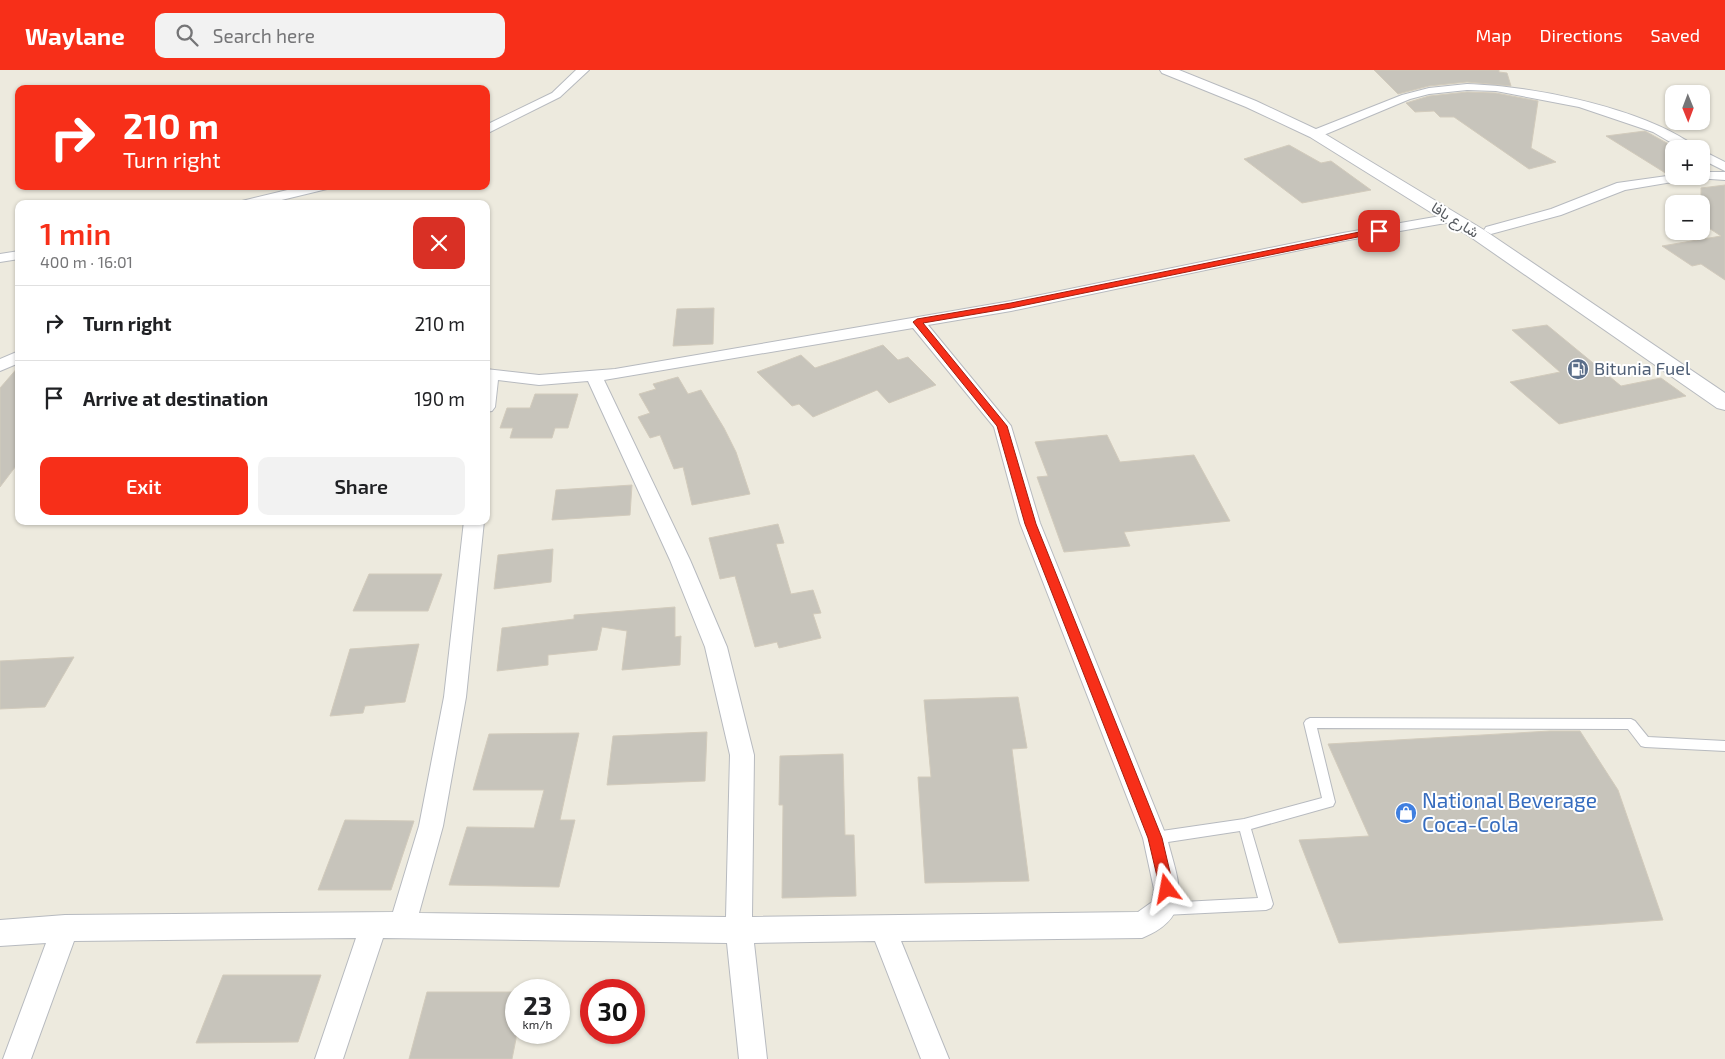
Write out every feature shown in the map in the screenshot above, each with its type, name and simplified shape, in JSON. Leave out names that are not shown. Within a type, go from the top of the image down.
[{"type":"street","points":[[490,128],[556,95],[583,70]]},
{"type":"street","name":"شارع يافا","points":[[1173,72],[1321,132],[1452,218],[1725,403]]},
{"type":"street","points":[[1321,132],[1406,97],[1429,91],[1466,87],[1496,88],[1580,104],[1657,129],[1676,140]]},
{"type":"street","points":[[1321,132],[1372,154],[1491,230],[1725,387]]},
{"type":"street","points":[[1710,159],[1725,167]]},
{"type":"street","points":[[1710,176],[1725,176]]},
{"type":"street","points":[[1491,230],[1556,212],[1622,186],[1665,180]]},
{"type":"street","points":[[264,200],[305,190]]},
{"type":"street","points":[[490,374],[539,380],[615,374],[1011,306],[1343,237],[1452,218]]},
{"type":"street","points":[[0,258],[15,256]]},
{"type":"street","points":[[0,933],[65,928],[374,925],[739,930],[1142,925],[1164,909],[1167,889],[1155,838],[1030,524],[1002,426],[917,322]]},
{"type":"street","points":[[0,366],[15,358]]},
{"type":"street","points":[[594,376],[680,560],[716,647],[742,755],[739,930],[753,1059]]},
{"type":"street","points":[[402,925],[431,826],[455,698],[474,525]]},
{"type":"street","points":[[329,1059],[374,925]]},
{"type":"street","points":[[17,1059],[65,928]]},
{"type":"street","points":[[883,929],[935,1059]]},
{"type":"lane","points":[[1155,838],[1244,825],[1329,802],[1310,722],[1631,724],[1645,742],[1725,746]]},
{"type":"lane","points":[[1164,909],[1266,904],[1244,825]]},
{"type":"building","points":[[1374,70],[1499,70],[1499,72],[1507,73],[1511,86],[1467,82],[1429,86],[1398,94]]},
{"type":"building","points":[[1467,92],[1496,93],[1538,101],[1531,148],[1556,162],[1529,169],[1454,117],[1440,117],[1434,111],[1415,112],[1406,103],[1429,96]]},
{"type":"building","points":[[1645,131],[1665,142],[1665,173],[1606,136]]},
{"type":"building","points":[[1289,145],[1321,163],[1331,161],[1371,190],[1302,203],[1244,159]]},
{"type":"building","points":[[1725,185],[1725,280],[1701,264],[1692,266],[1662,246],[1697,240],[1710,240],[1710,238],[1721,236],[1710,229],[1710,195],[1701,195],[1701,188]]},
{"type":"building","points":[[714,308],[713,344],[673,346],[677,309]]},
{"type":"building","points":[[1547,325],[1621,386],[1661,378],[1686,396],[1559,424],[1510,382],[1560,372],[1512,330]]},
{"type":"building","points":[[883,345],[898,360],[908,357],[936,385],[889,403],[877,390],[813,417],[799,404],[792,406],[757,372],[801,355],[815,368]]},
{"type":"building","points":[[15,371],[15,467],[0,487],[0,388]]},
{"type":"building","points":[[678,377],[688,394],[701,390],[736,452],[750,494],[692,505],[683,467],[674,469],[660,435],[650,438],[638,417],[650,413],[639,394],[656,389],[653,384]]},
{"type":"building","points":[[535,394],[578,394],[568,428],[555,428],[552,438],[510,438],[513,428],[500,428],[507,408],[530,408]]},
{"type":"building","points":[[1107,435],[1120,462],[1194,455],[1230,521],[1124,532],[1130,546],[1064,552],[1037,477],[1048,476],[1035,442]]},
{"type":"building","points":[[632,485],[630,515],[552,520],[556,490]]},
{"type":"building","points":[[778,524],[784,543],[776,544],[791,594],[813,590],[821,613],[813,614],[821,638],[779,648],[777,642],[755,647],[735,576],[720,579],[709,538]]},
{"type":"building","points":[[553,549],[551,582],[494,589],[498,555]]},
{"type":"building","points":[[369,574],[442,574],[428,611],[353,611]]},
{"type":"building","points":[[675,607],[675,637],[681,636],[680,665],[622,670],[627,631],[602,627],[597,650],[548,655],[548,665],[497,671],[502,628],[574,619],[574,615]]},
{"type":"building","points":[[419,644],[405,702],[365,706],[363,713],[330,716],[350,649]]},
{"type":"building","points":[[74,657],[45,707],[0,709],[0,661]]},
{"type":"building","points":[[1018,697],[1027,748],[1012,749],[1029,881],[925,883],[918,777],[931,777],[924,700]]},
{"type":"building","points":[[1550,731],[1580,731],[1618,790],[1663,920],[1339,943],[1299,840],[1369,836],[1328,744]]},
{"type":"building","points":[[707,732],[705,781],[607,785],[613,736]]},
{"type":"building","points":[[579,733],[560,820],[575,820],[559,887],[449,885],[467,827],[534,828],[544,790],[473,790],[489,734]]},
{"type":"building","points":[[843,754],[845,835],[854,835],[856,896],[782,898],[783,805],[779,805],[780,756]]},
{"type":"building","points":[[345,820],[414,821],[391,890],[318,890]]},
{"type":"building","points":[[223,975],[321,975],[298,1042],[196,1043]]},
{"type":"building","points":[[427,992],[505,992],[505,1044],[515,1044],[512,1059],[409,1059]]},
{"type":"place","name":"Bitunia Fuel","points":[[1578,369]]},
{"type":"place","name":"National Beverage Coca-Cola","points":[[1406,813]]},
{"type":"route","points":[[1167,889],[1155,838],[1030,524],[1002,426],[917,322],[1011,306],[1379,231]]}]
